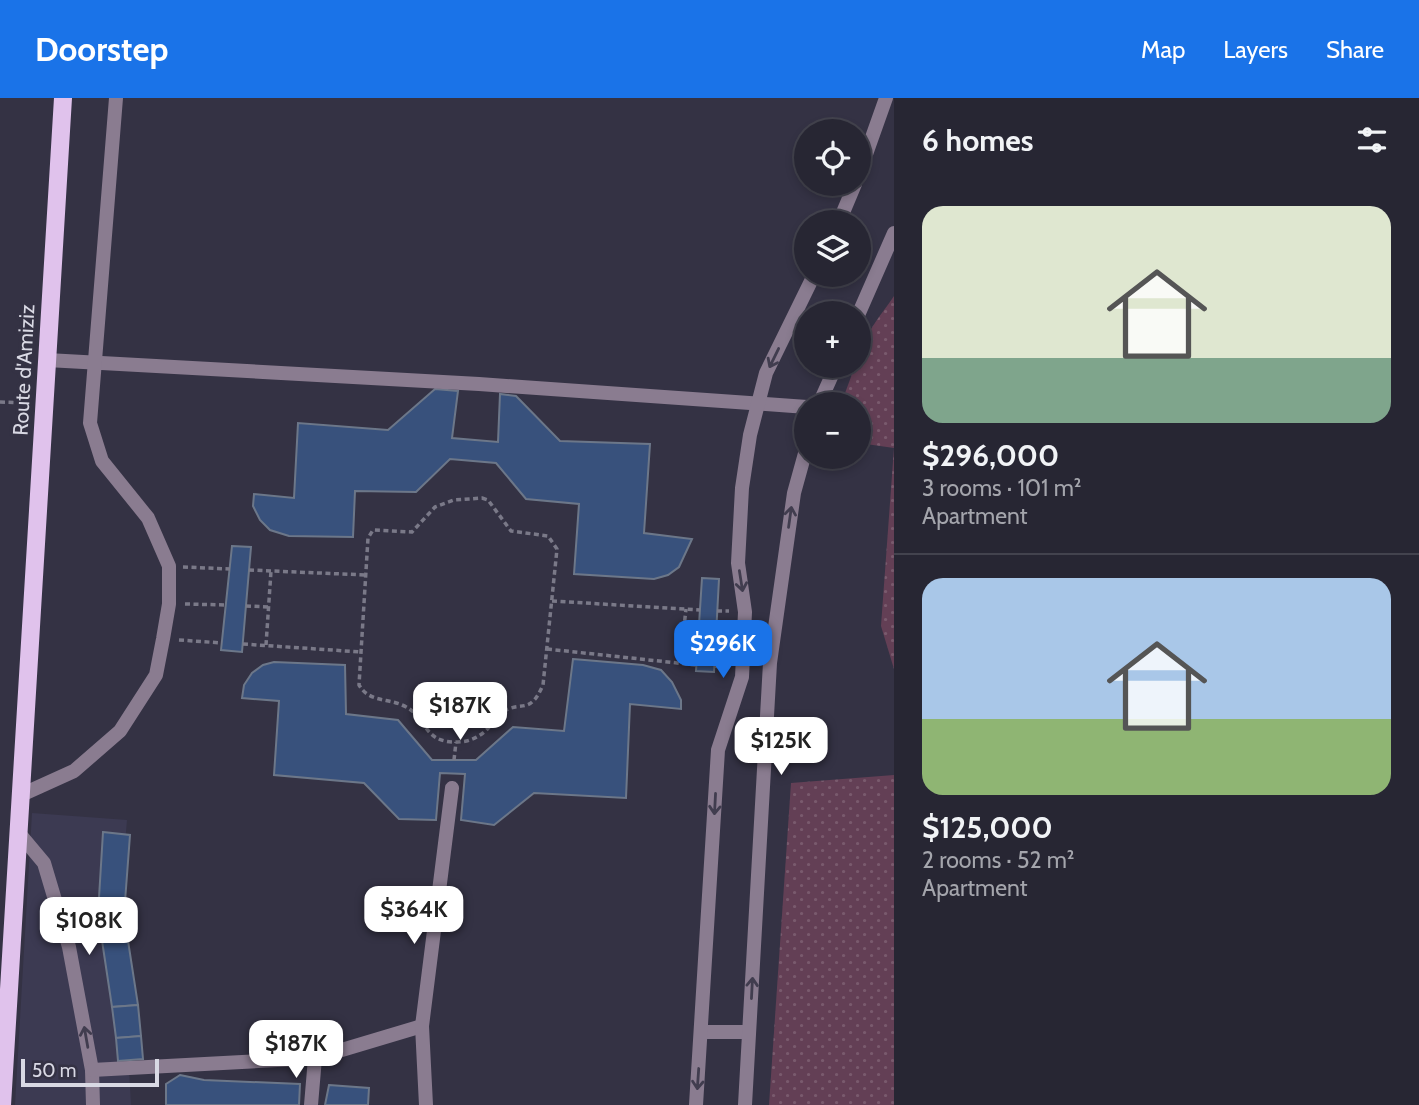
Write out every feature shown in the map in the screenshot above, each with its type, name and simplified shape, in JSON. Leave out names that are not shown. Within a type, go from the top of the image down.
[{"type":"main road","name":"Route d'Amiziz","points":[[2,1105],[63,98]]},
{"type":"street","points":[[21,795],[74,771],[120,731],[156,676],[169,604],[169,566],[148,518],[96,449],[90,423],[116,98]]},
{"type":"street","points":[[871,145],[890,99]]},
{"type":"street","points":[[864,301],[894,233]]},
{"type":"street","points":[[696,1105],[718,750],[721,734],[736,699],[743,659],[746,612],[739,550],[742,488],[756,404],[766,373],[808,287]]},
{"type":"street","points":[[47,360],[479,384],[794,406]]},
{"type":"street","points":[[745,1105],[770,663],[794,493],[801,469]]},
{"type":"street","points":[[743,659],[770,663]]},
{"type":"street","points":[[426,1105],[422,1026],[452,788]]},
{"type":"street","points":[[18,832],[44,863],[69,947],[92,1070],[93,1105]]},
{"type":"street","points":[[92,1070],[316,1058],[422,1026]]},
{"type":"street","points":[[701,1032],[749,1032]]},
{"type":"street","points":[[312,1105],[316,1058]]},
{"type":"path","points":[[0,401],[44,404]]},
{"type":"path","points":[[482,498],[488,500],[511,531],[548,536],[552,539],[557,549],[552,601],[543,685],[531,703],[503,712],[483,733],[470,741],[434,739],[405,706],[364,693],[359,685],[369,538],[373,530],[412,532],[428,511],[443,503],[482,498]]},
{"type":"path","points":[[169,566],[230,569]]},
{"type":"path","points":[[249,570],[366,575]]},
{"type":"path","points":[[266,645],[271,570]]},
{"type":"path","points":[[552,601],[700,610]]},
{"type":"path","points":[[169,604],[226,606]]},
{"type":"path","points":[[247,606],[269,607]]},
{"type":"path","points":[[680,663],[686,609]]},
{"type":"path","points":[[684,629],[698,630]]},
{"type":"path","points":[[163,639],[222,643]]},
{"type":"path","points":[[243,644],[361,652]]},
{"type":"path","points":[[547,649],[696,665]]},
{"type":"path","points":[[454,760],[456,742]]},
{"type":"shaded area","points":[[894,296],[894,448],[871,445],[871,392],[845,392],[851,378],[871,378],[871,330]]},
{"type":"shaded area","points":[[894,448],[894,669],[881,626]]},
{"type":"shaded area","points":[[894,775],[894,1105],[769,1105],[791,783]]},
{"type":"shaded area","points":[[32,813],[127,820],[120,904],[131,1105],[15,1105]]},
{"type":"building","points":[[435,389],[458,391],[452,438],[498,442],[500,394],[516,396],[560,441],[650,444],[644,533],[692,539],[679,567],[668,575],[654,579],[574,574],[579,504],[526,499],[496,463],[450,459],[416,492],[355,491],[353,537],[289,536],[270,530],[260,520],[253,506],[254,494],[294,498],[298,423],[388,430]]},
{"type":"building","points":[[232,546],[251,547],[242,652],[221,650]]},
{"type":"building","points":[[702,578],[719,579],[714,672],[696,671]]},
{"type":"building","points":[[573,659],[643,665],[661,670],[672,682],[681,700],[681,709],[630,704],[626,798],[534,793],[494,825],[461,820],[465,774],[440,773],[436,820],[399,819],[364,783],[274,775],[279,701],[242,698],[244,685],[252,673],[263,665],[274,662],[345,665],[346,714],[398,720],[432,760],[476,760],[513,727],[564,731]]},
{"type":"building","points":[[103,832],[130,835],[124,915],[98,914]]},
{"type":"building","points":[[98,914],[124,915],[138,1005],[112,1007]]},
{"type":"building","points":[[138,1005],[141,1036],[116,1038],[112,1007]]},
{"type":"building","points":[[141,1036],[143,1059],[118,1061],[116,1038]]},
{"type":"building","points":[[180,1075],[204,1080],[300,1084],[299,1105],[166,1105],[166,1084]]},
{"type":"building","points":[[329,1085],[369,1088],[368,1105],[325,1105]]}]
